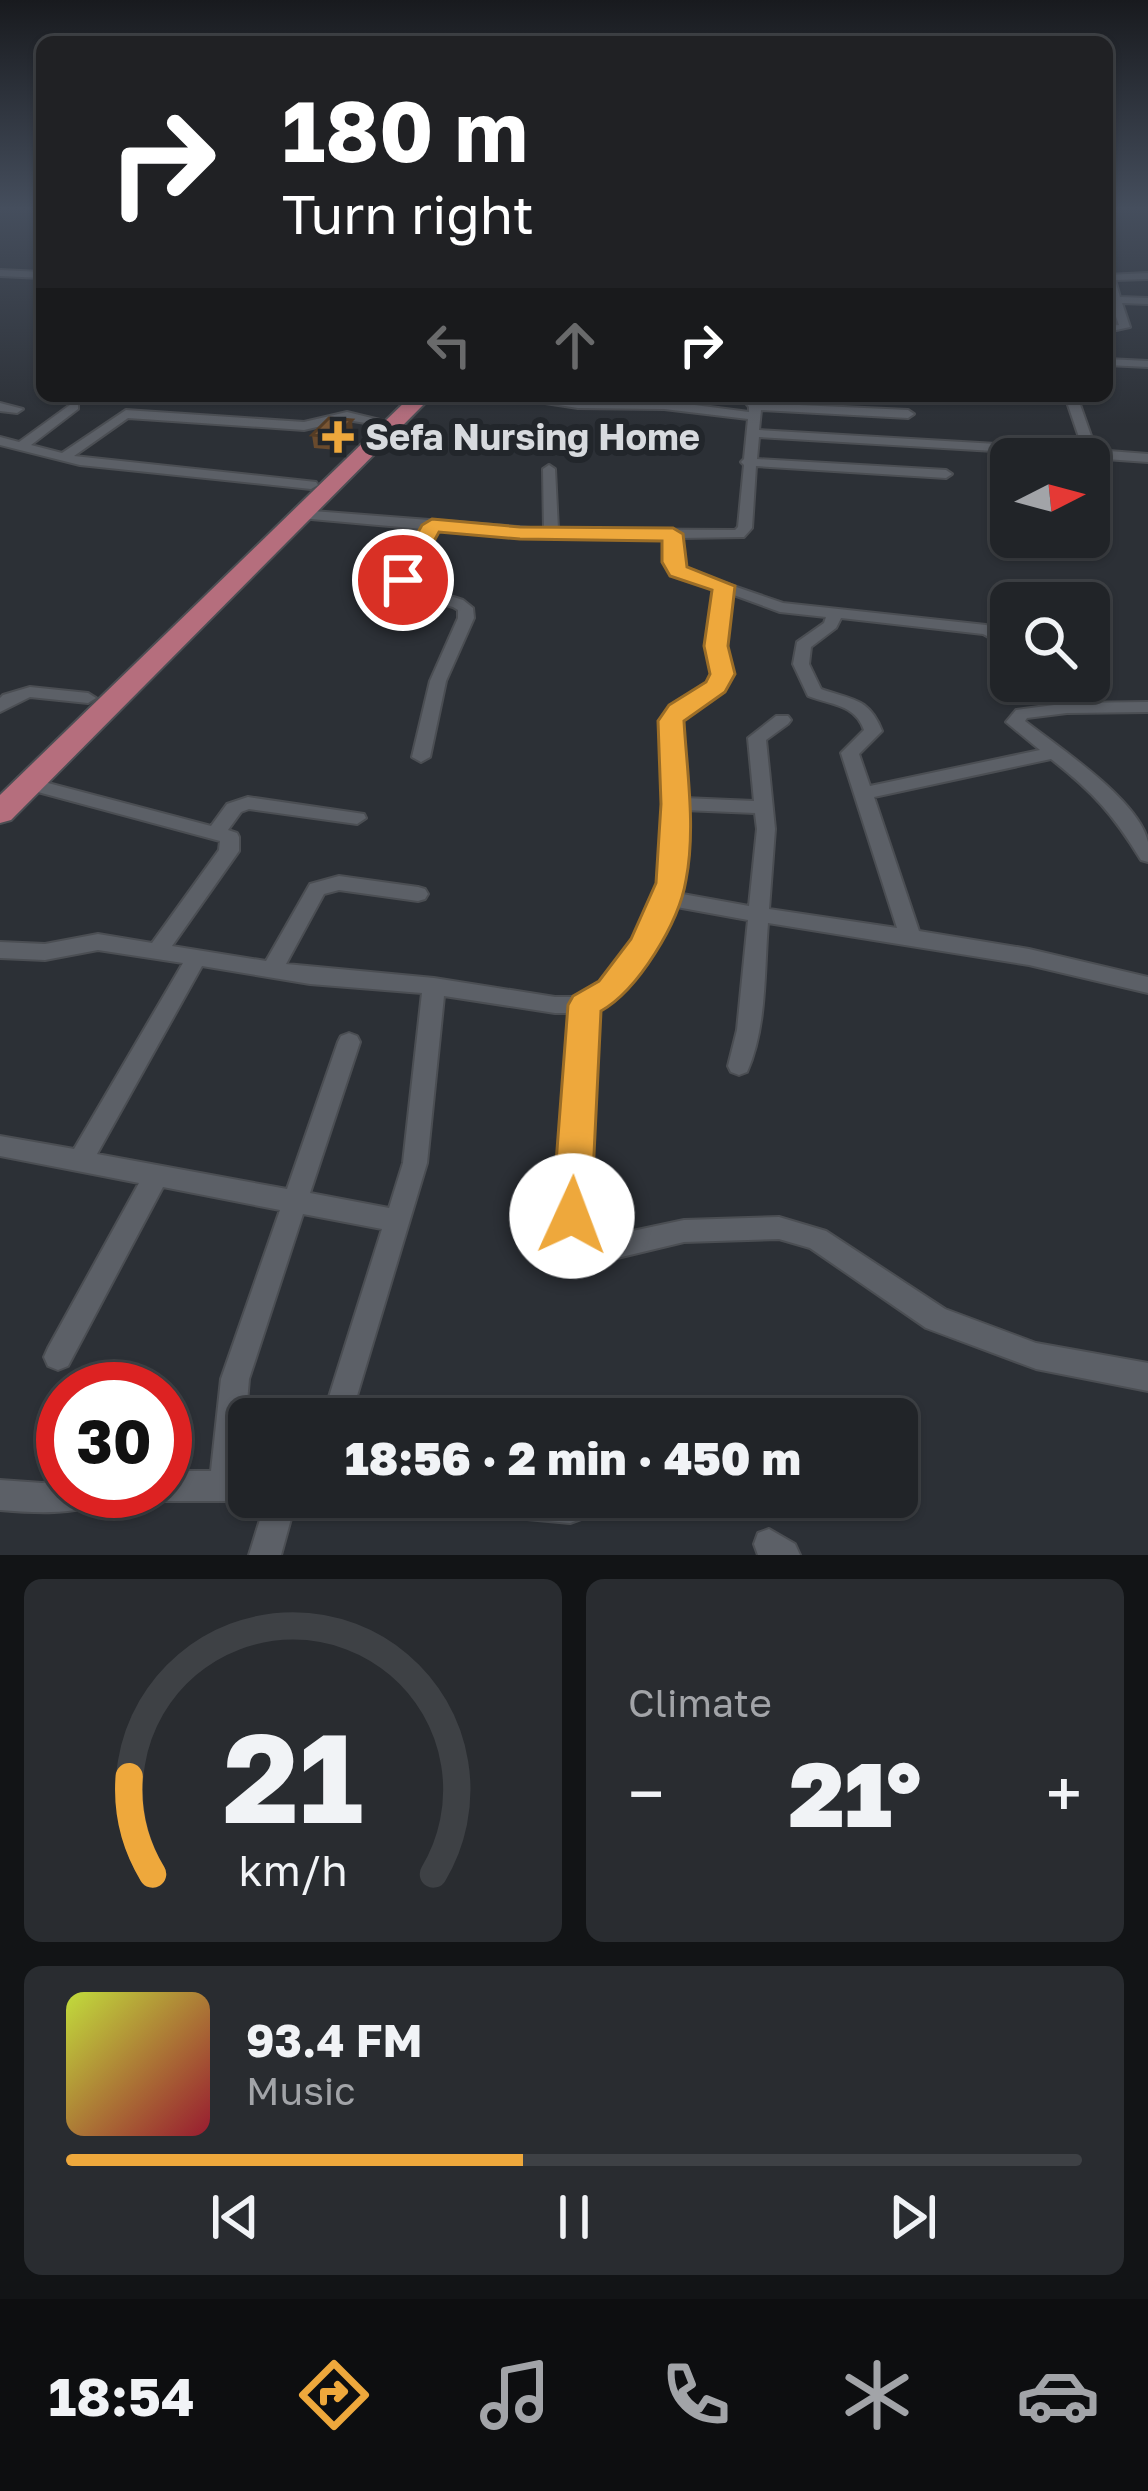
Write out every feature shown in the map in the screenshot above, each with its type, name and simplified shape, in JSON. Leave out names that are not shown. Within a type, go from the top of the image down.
[{"type":"main road","points":[[0,784],[398,402]]},
{"type":"main road","points":[[0,813],[416,402]]},
{"type":"street","points":[[1113,292],[1125,327],[1113,328]]},
{"type":"street","points":[[1115,300],[1148,301]]},
{"type":"street","points":[[1113,362],[1148,364]]},
{"type":"street","points":[[563,402],[908,414]]},
{"type":"street","points":[[1073,402],[1086,438]]},
{"type":"street","points":[[0,458],[11,443],[74,406]]},
{"type":"street","points":[[300,514],[551,534],[739,534],[746,528],[752,406]]},
{"type":"street","points":[[0,407],[17,409]]},
{"type":"street","points":[[62,458],[126,414],[304,426],[347,416],[378,421]]},
{"type":"street","points":[[751,433],[990,448]]},
{"type":"street","points":[[11,443],[62,458],[311,484]]},
{"type":"street","points":[[1110,455],[1148,458]]},
{"type":"street","points":[[747,462],[946,474]]},
{"type":"street","points":[[549,469],[551,534]]},
{"type":"street","points":[[421,757],[438,681],[466,618],[465,608],[456,601],[415,593],[404,584],[432,525]]},
{"type":"street","points":[[673,534],[673,562],[678,572],[780,608],[932,620],[990,632]]},
{"type":"street","points":[[0,950],[45,952],[98,942],[272,970],[585,1005],[610,990],[644,944],[671,883],[675,804],[671,721],[678,710],[716,687],[722,674],[716,646],[724,586]]},
{"type":"street","points":[[835,614],[831,625],[803,645],[799,654],[814,692],[860,704],[869,715],[873,731],[850,753],[910,935]]},
{"type":"street","points":[[0,707],[20,692],[88,698]]},
{"type":"street","points":[[1060,702],[1066,708]]},
{"type":"street","points":[[1148,707],[1066,708],[1016,717],[1025,733],[1096,785],[1121,812],[1148,854]]},
{"type":"street","points":[[739,1066],[748,1030],[764,807],[757,738],[782,720]]},
{"type":"street","points":[[864,793],[1052,753]]},
{"type":"street","points":[[29,784],[230,837],[229,851],[158,951]]},
{"type":"street","points":[[217,831],[234,808],[248,803],[357,818]]},
{"type":"street","points":[[675,804],[764,807]]},
{"type":"street","points":[[272,970],[317,889],[339,883],[418,894]]},
{"type":"street","points":[[666,898],[757,916],[910,935],[1148,985]]},
{"type":"street","points":[[80,1161],[197,957]]},
{"type":"street","points":[[343,1398],[399,1221],[424,1102],[434,986]]},
{"type":"street","points":[[585,1005],[572,1216],[580,1240],[609,1248],[685,1232],[779,1228],[817,1239],[936,1319],[1036,1356],[1148,1378]]},
{"type":"street","points":[[235,1398],[235,1379],[349,1042]]},
{"type":"street","points":[[0,1145],[399,1221]]},
{"type":"street","points":[[58,1357],[156,1176]]},
{"type":"street","points":[[192,1486],[228,1485]]},
{"type":"street","points":[[0,1495],[36,1498]]},
{"type":"street","points":[[265,1555],[276,1518]]},
{"type":"building","points":[[329,418],[352,420],[335,437],[312,435]]},
{"type":"place","name":"Sefa Nursing Home","points":[[338,437]]},
{"type":"route","points":[[403,580],[432,525],[520,533],[673,534],[673,562],[678,572],[724,586],[716,646],[722,674],[716,687],[678,710],[671,721],[675,804],[671,883],[644,944],[610,990],[585,1005],[572,1216]]}]
